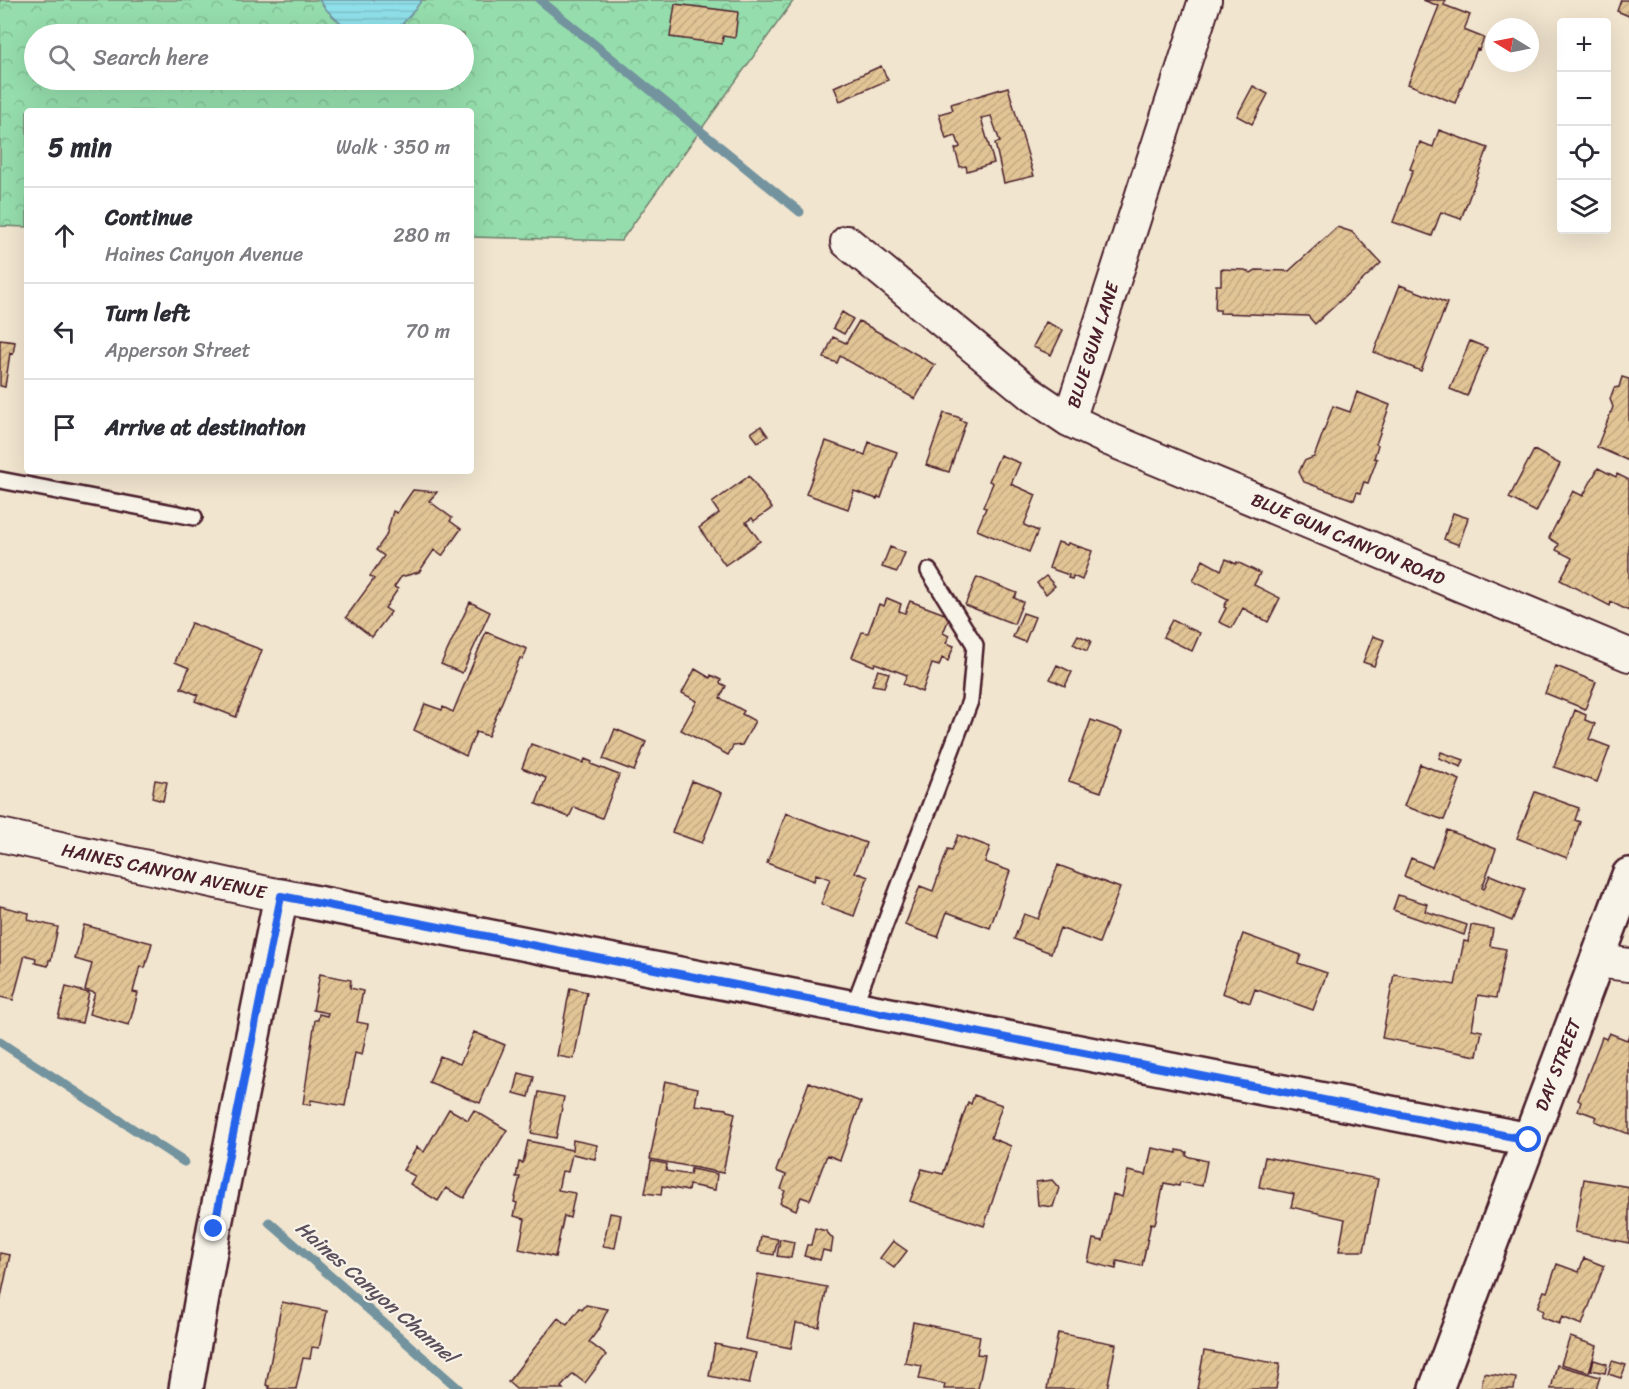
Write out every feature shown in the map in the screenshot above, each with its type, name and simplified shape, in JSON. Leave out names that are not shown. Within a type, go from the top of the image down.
[{"type":"street","name":"BLUE GUM LANE","points":[[848,242],[1032,394],[1069,420],[1205,0]]},
{"type":"street","name":"BLUE GUM CANYON ROAD","points":[[1069,420],[1111,440],[1629,656]]},
{"type":"street","name":"HAINES CANYON AVENUE","points":[[0,835],[281,896],[1529,1140]]},
{"type":"street","name":"DAY STREET","points":[[1436,1389],[1629,875]]},
{"type":"street","points":[[186,1389],[214,1229],[281,896]]},
{"type":"street","points":[[1597,961],[1629,965]]},
{"type":"lane","points":[[0,480],[194,517]]},
{"type":"lane","points":[[854,1008],[970,701],[975,645],[929,571]]},
{"type":"green space","points":[[0,0],[794,0],[621,241],[474,237],[474,108],[24,108],[24,227],[0,226]]},
{"type":"water","points":[[319,0],[422,0],[402,24],[342,24]]},
{"type":"building","points":[[1423,0],[1446,0],[1444,5],[1470,15],[1464,30],[1484,38],[1479,50],[1477,49],[1455,103],[1408,84],[1439,6]]},
{"type":"building","points":[[1621,0],[1629,0],[1629,16],[1617,11]]},
{"type":"building","points":[[675,4],[738,12],[735,38],[723,36],[722,44],[670,37]]},
{"type":"building","points":[[881,66],[888,80],[840,101],[834,87]]},
{"type":"building","points":[[1253,86],[1268,94],[1252,124],[1237,116]]},
{"type":"building","points":[[1008,87],[1034,176],[1004,183],[995,143],[1000,142],[991,116],[981,118],[994,163],[967,171],[966,166],[960,167],[955,149],[960,147],[956,136],[946,139],[939,114],[953,110],[951,104]]},
{"type":"building","points":[[1439,130],[1488,148],[1461,219],[1441,212],[1432,236],[1393,222],[1413,170],[1410,169],[1420,142],[1433,147]]},
{"type":"building","points":[[1337,227],[1352,232],[1381,263],[1315,324],[1308,316],[1220,313],[1220,310],[1215,310],[1216,285],[1221,285],[1221,269],[1245,270],[1251,273],[1256,270],[1289,271]]},
{"type":"building","points":[[1400,285],[1447,303],[1421,371],[1374,352]]},
{"type":"building","points":[[842,312],[853,319],[844,334],[833,328]]},
{"type":"building","points":[[859,321],[935,365],[915,399],[840,356],[837,363],[824,358],[833,337],[846,343]]},
{"type":"building","points":[[1046,322],[1063,330],[1051,355],[1033,347]]},
{"type":"building","points":[[0,340],[15,342],[13,354],[10,353],[5,387],[0,386]]},
{"type":"building","points":[[1470,341],[1487,348],[1467,396],[1450,389]]},
{"type":"building","points":[[1622,377],[1629,379],[1629,461],[1597,447],[1613,407],[1610,399],[1614,388],[1619,387]]},
{"type":"building","points":[[1357,392],[1390,405],[1376,444],[1378,445],[1374,458],[1377,459],[1368,483],[1364,482],[1360,493],[1357,492],[1354,500],[1304,482],[1299,472],[1304,461],[1314,457],[1333,406],[1350,412]]},
{"type":"building","points":[[944,413],[961,418],[960,420],[966,422],[949,472],[926,465]]},
{"type":"building","points":[[761,426],[768,436],[758,442],[751,433]]},
{"type":"building","points":[[826,441],[865,455],[869,442],[897,452],[881,498],[877,499],[854,491],[848,509],[806,494]]},
{"type":"building","points":[[1534,450],[1560,464],[1536,512],[1509,498]]},
{"type":"building","points":[[1000,455],[1020,463],[1011,484],[1036,495],[1024,525],[1038,531],[1029,552],[977,530],[993,483],[989,481]]},
{"type":"building","points":[[1598,468],[1616,477],[1617,474],[1629,480],[1629,611],[1611,602],[1610,606],[1560,580],[1572,558],[1556,550],[1559,544],[1549,538],[1573,491],[1583,496]]},
{"type":"building","points":[[749,476],[772,508],[754,521],[752,518],[746,522],[760,541],[725,565],[699,528],[719,513],[712,503]]},
{"type":"building","points":[[413,490],[437,492],[429,501],[452,518],[450,521],[461,529],[442,556],[434,550],[419,572],[401,577],[394,587],[398,589],[385,608],[391,612],[372,637],[346,617],[374,579],[370,576],[384,556],[376,550],[386,536],[393,511],[397,513]]},
{"type":"building","points":[[1453,513],[1468,518],[1459,545],[1444,539]]},
{"type":"building","points":[[1058,542],[1092,551],[1082,580],[1073,576],[1072,579],[1068,578],[1069,575],[1049,568]]},
{"type":"building","points":[[890,547],[905,553],[897,572],[882,567]]},
{"type":"building","points":[[1226,559],[1260,573],[1254,585],[1280,598],[1268,622],[1243,608],[1232,628],[1219,622],[1228,599],[1193,581],[1203,560],[1221,570]]},
{"type":"building","points":[[1046,576],[1055,586],[1046,594],[1037,583]]},
{"type":"building","points":[[977,577],[1017,593],[1014,598],[1023,602],[1014,624],[965,605]]},
{"type":"building","points":[[887,598],[901,604],[899,611],[905,613],[910,601],[950,616],[943,633],[949,636],[946,643],[954,646],[948,661],[942,658],[939,666],[932,664],[922,692],[903,684],[907,675],[852,657],[862,632],[868,633],[879,604],[884,606]]},
{"type":"building","points":[[470,602],[490,612],[462,673],[441,664]]},
{"type":"building","points":[[1023,613],[1035,617],[1025,642],[1013,637]]},
{"type":"building","points":[[1172,620],[1200,633],[1192,651],[1163,637]]},
{"type":"building","points":[[191,623],[262,650],[236,717],[195,701],[198,695],[181,688],[189,668],[175,662]]},
{"type":"building","points":[[486,632],[527,649],[523,659],[520,658],[488,736],[476,732],[466,756],[414,730],[425,704],[442,710],[443,707],[453,712]]},
{"type":"building","points":[[1078,635],[1091,641],[1087,651],[1073,644]]},
{"type":"building","points":[[1373,636],[1384,640],[1374,666],[1363,662]]},
{"type":"building","points":[[1057,665],[1072,672],[1065,686],[1050,679]]},
{"type":"building","points":[[1556,666],[1596,682],[1585,709],[1545,693]]},
{"type":"building","points":[[695,669],[710,678],[711,675],[721,680],[720,683],[726,686],[720,698],[744,711],[742,714],[755,721],[742,745],[733,746],[728,755],[681,730],[697,701],[682,693]]},
{"type":"building","points":[[878,670],[889,673],[884,687],[872,685]]},
{"type":"building","points":[[1575,710],[1586,715],[1585,720],[1595,724],[1589,739],[1610,747],[1597,782],[1554,767]]},
{"type":"building","points":[[1091,720],[1123,731],[1101,792],[1069,781]]},
{"type":"building","points":[[615,729],[646,742],[634,771],[603,759]]},
{"type":"building","points":[[531,744],[583,763],[585,759],[592,762],[591,764],[619,775],[602,818],[574,807],[569,817],[536,804],[546,778],[522,768]]},
{"type":"building","points":[[1441,752],[1464,760],[1461,767],[1439,758]]},
{"type":"building","points":[[1420,764],[1460,780],[1444,820],[1404,806]]},
{"type":"building","points":[[155,780],[167,782],[163,801],[152,798]]},
{"type":"building","points":[[692,781],[722,793],[702,843],[672,832]]},
{"type":"building","points":[[1535,792],[1579,808],[1575,820],[1580,822],[1567,858],[1517,838]]},
{"type":"building","points":[[786,813],[866,843],[855,872],[868,877],[854,916],[821,904],[830,879],[816,874],[814,881],[767,863]]},
{"type":"building","points":[[1447,830],[1496,849],[1482,888],[1484,889],[1490,875],[1525,889],[1512,921],[1404,876],[1411,858],[1432,867]]},
{"type":"building","points":[[958,835],[990,847],[985,862],[1010,871],[990,928],[947,912],[938,937],[905,925],[920,886],[933,891],[948,849],[952,850]]},
{"type":"building","points":[[1058,865],[1120,888],[1099,943],[1060,928],[1051,953],[1014,939],[1024,914],[1038,919]]},
{"type":"building","points":[[1398,895],[1427,904],[1425,911],[1467,925],[1464,935],[1393,910]]},
{"type":"building","points":[[0,906],[29,913],[28,920],[58,927],[48,966],[35,963],[36,958],[25,955],[13,1000],[0,997]]},
{"type":"building","points":[[84,925],[152,943],[145,968],[140,966],[133,992],[138,993],[129,1025],[89,1014],[95,993],[85,990],[92,964],[75,959]]},
{"type":"building","points":[[1471,925],[1493,929],[1490,946],[1506,949],[1496,998],[1478,995],[1472,1029],[1482,1031],[1477,1056],[1382,1038],[1394,974],[1455,985],[1464,941],[1468,942]]},
{"type":"building","points":[[1243,934],[1301,955],[1298,963],[1327,973],[1313,1010],[1255,989],[1250,1003],[1222,993]]},
{"type":"building","points":[[320,974],[351,980],[350,988],[363,991],[357,1022],[368,1024],[362,1055],[355,1053],[345,1106],[311,1100],[310,1105],[303,1104],[315,1020],[318,1020],[319,1014],[327,1016],[328,1013],[313,1010]]},
{"type":"building","points":[[66,987],[89,993],[82,1023],[58,1018]]},
{"type":"building","points":[[570,988],[587,992],[574,1059],[557,1056]]},
{"type":"building","points":[[474,1032],[505,1045],[480,1103],[429,1082],[440,1056],[460,1064]]},
{"type":"building","points":[[1609,1033],[1627,1040],[1629,1035],[1629,1134],[1595,1121],[1597,1117],[1578,1110],[1581,1102],[1578,1100],[1602,1037],[1606,1039]]},
{"type":"building","points":[[519,1073],[534,1077],[529,1097],[514,1093]]},
{"type":"building","points":[[665,1081],[698,1088],[695,1105],[727,1109],[735,1113],[723,1173],[650,1159]]},
{"type":"building","points":[[809,1082],[861,1102],[840,1160],[827,1155],[810,1200],[801,1197],[796,1210],[780,1203],[785,1191],[781,1189],[786,1175],[776,1171]]},
{"type":"building","points":[[539,1092],[564,1097],[556,1138],[531,1133]]},
{"type":"building","points":[[974,1095],[1002,1105],[991,1138],[1011,1146],[984,1226],[910,1201],[922,1169],[943,1174],[968,1102],[971,1104]]},
{"type":"building","points":[[449,1109],[468,1120],[474,1110],[507,1130],[464,1198],[446,1188],[438,1201],[410,1184],[415,1176],[403,1170],[417,1147],[424,1152]]},
{"type":"building","points":[[573,1140],[597,1145],[595,1159],[572,1154],[568,1172],[562,1171],[558,1190],[575,1193],[570,1218],[564,1216],[555,1257],[519,1249],[525,1219],[514,1216],[517,1203],[514,1202],[520,1177],[516,1177],[519,1162],[523,1163],[528,1141],[572,1150]]},
{"type":"building","points":[[1152,1148],[1177,1153],[1177,1150],[1187,1152],[1186,1156],[1207,1161],[1202,1186],[1180,1182],[1179,1186],[1164,1183],[1155,1224],[1151,1223],[1142,1266],[1117,1261],[1116,1269],[1088,1262],[1093,1239],[1103,1241],[1113,1194],[1122,1197],[1128,1171],[1146,1175]]},
{"type":"building","points":[[1265,1157],[1378,1179],[1364,1251],[1339,1251],[1345,1219],[1291,1207],[1294,1194],[1259,1187]]},
{"type":"building","points":[[651,1161],[667,1164],[666,1171],[690,1175],[691,1169],[717,1174],[715,1190],[689,1185],[688,1191],[662,1186],[661,1195],[645,1193]]},
{"type":"building","points":[[1584,1179],[1629,1187],[1629,1243],[1575,1232]]},
{"type":"building","points":[[1052,1180],[1059,1188],[1053,1207],[1038,1205],[1036,1182]]},
{"type":"building","points":[[610,1213],[621,1215],[615,1248],[603,1246]]},
{"type":"building","points":[[815,1228],[826,1231],[833,1239],[831,1252],[823,1250],[820,1260],[804,1256],[807,1245],[811,1245]]},
{"type":"building","points":[[761,1236],[778,1239],[774,1255],[758,1252]]},
{"type":"building","points":[[780,1239],[794,1242],[791,1258],[777,1256]]},
{"type":"building","points":[[893,1241],[907,1251],[894,1268],[880,1258]]},
{"type":"building","points":[[0,1253],[10,1255],[0,1302]]},
{"type":"building","points":[[1584,1258],[1604,1266],[1582,1325],[1562,1317],[1559,1324],[1541,1317],[1543,1311],[1537,1308],[1544,1291],[1547,1292],[1557,1264],[1579,1272]]},
{"type":"building","points":[[758,1274],[827,1287],[819,1327],[796,1323],[791,1348],[745,1339]]},
{"type":"building","points":[[282,1302],[327,1311],[319,1348],[312,1347],[310,1359],[303,1358],[296,1389],[269,1389],[266,1385]]},
{"type":"building","points":[[586,1305],[608,1309],[601,1326],[589,1342],[606,1355],[585,1383],[573,1374],[561,1387],[563,1389],[516,1389],[508,1382],[558,1318],[567,1325],[580,1308],[582,1310]]},
{"type":"building","points":[[913,1322],[980,1336],[977,1354],[985,1355],[978,1389],[944,1389],[945,1384],[919,1379],[922,1366],[905,1363]]},
{"type":"building","points":[[1058,1333],[1116,1344],[1107,1389],[1047,1389]]},
{"type":"building","points":[[1570,1337],[1597,1346],[1589,1372],[1561,1364]]},
{"type":"building","points":[[715,1344],[756,1353],[749,1384],[709,1376]]},
{"type":"building","points":[[1204,1351],[1280,1364],[1276,1389],[1197,1389]]},
{"type":"building","points":[[1594,1360],[1607,1364],[1605,1373],[1591,1370]]},
{"type":"building","points":[[1612,1361],[1626,1365],[1621,1378],[1608,1374]]},
{"type":"building","points":[[1557,1365],[1600,1377],[1596,1389],[1551,1389]]},
{"type":"building","points":[[1484,1373],[1516,1378],[1514,1389],[1481,1389]]},
{"type":"waterway","points":[[540,0],[800,212]]},
{"type":"waterway","name":"Haines Canyon Channel","points":[[0,1042],[184,1162]]},
{"type":"waterway","name":"Haines Canyon Channel","points":[[269,1222],[459,1389]]},
{"type":"route","points":[[214,1229],[281,896],[1529,1140]]}]
